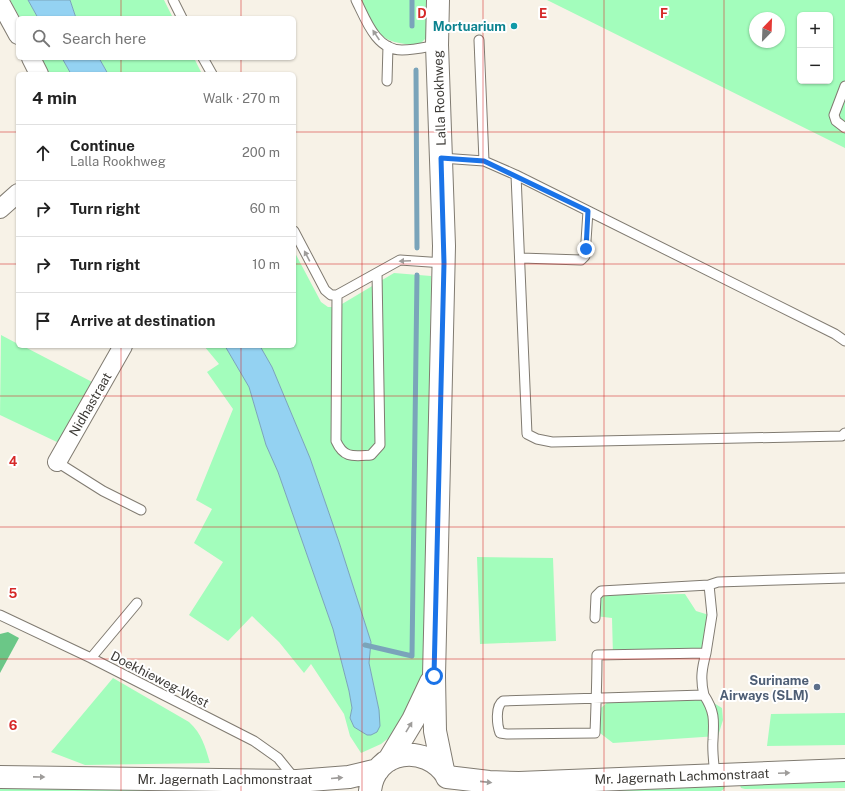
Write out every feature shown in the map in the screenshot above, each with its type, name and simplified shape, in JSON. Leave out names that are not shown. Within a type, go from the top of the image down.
[{"type":"street","name":"Lalla Rookhweg","points":[[438,0],[437,45],[444,263],[434,676],[435,731],[447,779]]},
{"type":"street","points":[[0,2],[16,31]]},
{"type":"street","points":[[32,60],[38,72]]},
{"type":"street","points":[[0,209],[16,195]]},
{"type":"street","name":"Nidhastraat","points":[[57,462],[122,348]]},
{"type":"street","name":"Lalla Rookhweg","points":[[370,791],[374,777],[413,720],[434,676]]},
{"type":"street","name":"Mr. Jagernath Lachmonstraat","points":[[0,776],[212,785],[297,781],[349,777],[383,765],[407,754],[428,758],[447,779],[572,786],[725,780],[845,770]]},
{"type":"lane","points":[[173,0],[181,16]]},
{"type":"lane","points":[[356,0],[377,39],[388,46],[402,50],[437,45]]},
{"type":"lane","points":[[479,40],[484,161]]},
{"type":"lane","points":[[386,80],[388,46]]},
{"type":"lane","points":[[204,60],[211,72]]},
{"type":"lane","points":[[845,86],[834,115],[836,121],[845,128]]},
{"type":"lane","points":[[441,158],[484,161],[516,175],[835,334],[845,341]]},
{"type":"lane","points":[[516,175],[521,258],[527,434],[537,439],[552,442],[842,436],[845,433]]},
{"type":"lane","points":[[521,258],[581,260],[585,256],[588,211]]},
{"type":"lane","points":[[296,236],[325,290],[331,295],[337,296],[400,260],[444,263]]},
{"type":"lane","points":[[337,296],[336,441],[340,450],[352,456],[371,455],[380,445],[377,273]]},
{"type":"lane","points":[[57,462],[103,491],[141,510]]},
{"type":"lane","points":[[595,618],[596,596],[601,591],[709,585],[718,582],[845,578]]},
{"type":"lane","points":[[709,585],[712,615],[702,668],[701,682],[704,695],[711,707],[715,723],[713,741],[725,780]]},
{"type":"lane","points":[[91,658],[136,603]]},
{"type":"lane","name":"Doekhieweg-West","points":[[0,615],[91,658],[267,749],[278,758],[297,781]]},
{"type":"lane","points":[[704,695],[596,698],[503,701],[498,707],[498,729],[500,733],[506,734],[595,733],[596,698],[597,653],[706,653]]},
{"type":"green space","points":[[10,0],[28,0],[37,16],[19,16]]},
{"type":"green space","points":[[70,0],[164,0],[172,16],[75,16]]},
{"type":"green space","points":[[360,0],[426,0],[426,38],[419,45],[405,44],[387,39],[376,29]]},
{"type":"green space","points":[[547,0],[845,0],[845,148]]},
{"type":"green space","points":[[42,60],[63,60],[70,72],[48,72]]},
{"type":"green space","points":[[100,60],[195,60],[201,72],[107,72]]},
{"type":"green space","points":[[296,255],[321,302],[328,307],[337,307],[394,273],[431,276],[429,510],[425,549],[428,570],[426,681],[400,729],[381,744],[361,753],[350,736],[344,714],[311,664],[304,673],[279,642],[252,616],[228,641],[189,615],[223,562],[194,543],[212,509],[196,500],[233,409],[207,372],[219,364],[206,348],[226,348],[249,387],[266,445],[278,472],[333,629],[349,691],[352,708],[350,718],[354,727],[367,735],[379,710],[369,663],[371,642],[310,458],[272,367],[261,348],[296,348]]},
{"type":"green space","points":[[1,335],[16,343],[16,348],[27,348],[96,384],[59,443],[0,415]]},
{"type":"green space","points":[[477,557],[553,558],[556,641],[480,644]]},
{"type":"green space","points":[[685,594],[696,611],[709,615],[712,641],[699,655],[613,656],[612,618],[595,616],[601,595]]},
{"type":"green space","points":[[8,632],[19,638],[0,673],[0,634]]},
{"type":"green space","points":[[113,678],[189,722],[200,736],[205,746],[210,763],[85,765],[51,752]]},
{"type":"green space","points":[[707,699],[722,708],[723,720],[718,736],[613,743],[596,730],[596,712],[608,702]]},
{"type":"green space","points":[[845,713],[845,745],[767,746],[771,714]]},
{"type":"green space","points":[[845,773],[845,788],[745,789],[741,788],[739,783]]},
{"type":"green space","points":[[727,782],[724,789],[721,791],[610,791],[608,789]]},
{"type":"green space","points":[[0,788],[197,790],[199,791],[0,791]]},
{"type":"water","points":[[28,0],[70,0],[75,16],[37,16]]},
{"type":"water","points":[[63,60],[100,60],[107,72],[70,72]]},
{"type":"water","points":[[226,348],[261,348],[272,367],[310,458],[371,642],[369,663],[379,710],[380,726],[377,732],[371,735],[367,735],[354,727],[350,718],[352,708],[349,691],[333,629],[278,472],[266,445],[249,387]]},
{"type":"waterway","points":[[412,0],[412,26]]},
{"type":"waterway","points":[[416,70],[417,248]]},
{"type":"waterway","points":[[365,645],[412,656],[417,275]]},
{"type":"place","name":"Mortuarium","points":[[514,26]]},
{"type":"place","name":"Suriname Airways (SLM)","points":[[817,687]]},
{"type":"route","points":[[434,676],[444,263],[441,158],[484,161],[516,175],[588,211],[586,249]]}]
